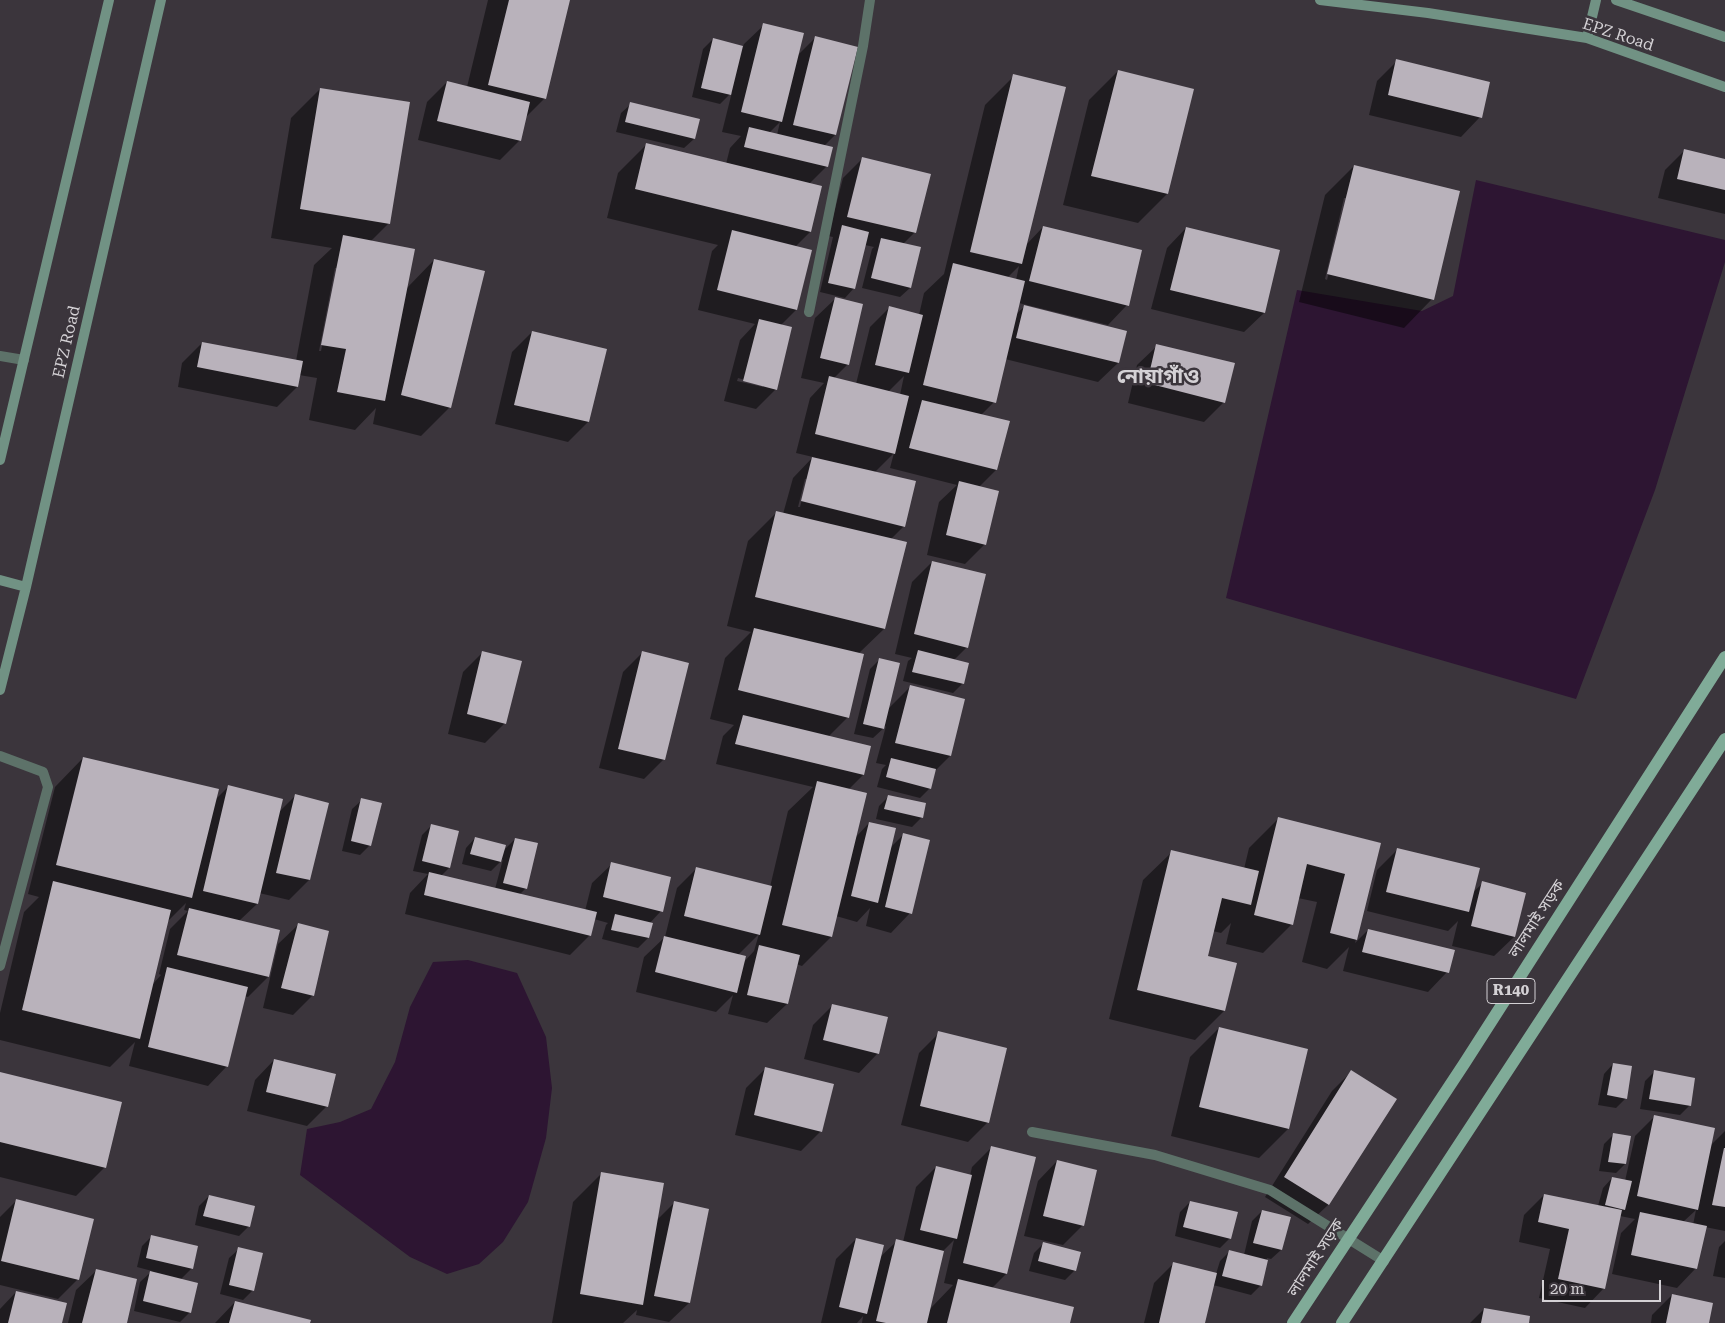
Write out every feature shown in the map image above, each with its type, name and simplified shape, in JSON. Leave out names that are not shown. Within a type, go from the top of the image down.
[{"type":"main road","points":[[0,460],[109,0]]},
{"type":"main road","name":"EPZ Road","points":[[0,690],[26,587],[161,0]]},
{"type":"main road","name":"EPZ Road","points":[[1320,0],[1428,13],[1587,38],[1725,87]]},
{"type":"main road","points":[[1587,38],[1596,0]]},
{"type":"main road","name":"EPZ Road","points":[[1616,0],[1725,37]]},
{"type":"main road","points":[[0,580],[26,587]]},
{"type":"main road","name":"লালমাই সড়ক","points":[[1293,1323],[1469,1055],[1725,657]]},
{"type":"main road","name":"R140","points":[[1342,1323],[1725,739]]},
{"type":"street","points":[[809,312],[863,46],[870,0]]},
{"type":"street","points":[[0,356],[24,360]]},
{"type":"street","points":[[0,756],[43,772],[48,787],[0,966]]},
{"type":"street","points":[[1032,1132],[1155,1155],[1270,1190],[1384,1261]]},
{"type":"shaded area","points":[[1476,180],[1725,240],[1725,262],[1655,490],[1576,699],[1226,598],[1297,290],[1422,311],[1453,296]]},
{"type":"shaded area","points":[[468,960],[517,973],[546,1037],[552,1088],[546,1138],[528,1202],[503,1242],[479,1264],[447,1274],[410,1257],[300,1175],[307,1129],[340,1122],[371,1109],[395,1062],[410,1007],[433,962]]},
{"type":"building","points":[[509,0],[570,0],[546,99],[488,85]]},
{"type":"building","points":[[763,23],[804,33],[782,122],[741,112]]},
{"type":"building","points":[[815,36],[858,47],[836,135],[793,125]]},
{"type":"building","points":[[713,38],[743,46],[731,95],[701,88]]},
{"type":"building","points":[[1396,59],[1490,82],[1482,118],[1388,95]]},
{"type":"building","points":[[1118,70],[1194,89],[1168,194],[1091,176]]},
{"type":"building","points":[[1013,74],[1066,87],[1022,264],[970,252]]},
{"type":"building","points":[[447,81],[530,102],[521,141],[437,121]]},
{"type":"building","points":[[320,88],[410,102],[390,224],[300,209]]},
{"type":"building","points":[[630,102],[700,119],[695,139],[625,122]]},
{"type":"building","points":[[749,127],[833,147],[828,167],[744,147]]},
{"type":"building","points":[[646,143],[822,186],[811,232],[635,189]]},
{"type":"building","points":[[1684,149],[1725,159],[1725,190],[1677,179]]},
{"type":"building","points":[[862,157],[931,174],[916,233],[847,217]]},
{"type":"building","points":[[1354,165],[1460,191],[1434,300],[1327,274]]},
{"type":"building","points":[[842,225],[869,232],[855,289],[828,283]]},
{"type":"building","points":[[1043,226],[1142,250],[1129,306],[1029,281]]},
{"type":"building","points":[[1186,227],[1280,250],[1265,313],[1170,290]]},
{"type":"building","points":[[732,230],[812,250],[797,310],[717,290]]},
{"type":"building","points":[[343,235],[415,249],[385,401],[337,392],[346,349],[321,345]]},
{"type":"building","points":[[881,238],[921,247],[911,288],[871,278]]},
{"type":"building","points":[[434,259],[485,271],[451,408],[401,395]]},
{"type":"building","points":[[953,263],[1025,281],[996,403],[923,385]]},
{"type":"building","points":[[835,297],[863,304],[849,365],[820,358]]},
{"type":"building","points":[[1024,305],[1127,331],[1119,363],[1016,338]]},
{"type":"building","points":[[889,306],[923,315],[909,373],[875,365]]},
{"type":"building","points":[[759,319],[792,327],[777,390],[743,381]]},
{"type":"building","points":[[532,331],[607,349],[589,422],[514,405]]},
{"type":"building","points":[[202,342],[303,361],[298,387],[197,367]]},
{"type":"building","points":[[1156,344],[1235,363],[1225,403],[1147,383]]},
{"type":"building","points":[[829,376],[909,396],[895,454],[815,434]]},
{"type":"building","points":[[922,400],[1010,421],[997,470],[909,448]]},
{"type":"building","points":[[812,457],[916,481],[905,527],[801,501]]},
{"type":"building","points":[[959,481],[999,491],[986,545],[946,535]]},
{"type":"building","points":[[776,511],[907,542],[885,629],[755,597]]},
{"type":"building","points":[[932,561],[986,574],[968,648],[914,634]]},
{"type":"building","points":[[754,628],[864,654],[849,718],[738,690]]},
{"type":"building","points":[[918,650],[969,663],[964,684],[912,672]]},
{"type":"building","points":[[482,651],[522,661],[506,724],[467,714]]},
{"type":"building","points":[[642,651],[689,663],[665,760],[618,749]]},
{"type":"building","points":[[879,658],[900,663],[884,729],[863,724]]},
{"type":"building","points":[[910,685],[965,699],[951,756],[895,743]]},
{"type":"building","points":[[743,715],[871,746],[864,775],[735,744]]},
{"type":"building","points":[[83,757],[219,789],[192,898],[56,865]]},
{"type":"building","points":[[891,758],[936,769],[931,789],[886,777]]},
{"type":"building","points":[[817,781],[867,793],[832,937],[782,925]]},
{"type":"building","points":[[228,785],[283,799],[258,904],[203,891]]},
{"type":"building","points":[[295,794],[329,803],[310,880],[276,873]]},
{"type":"building","points":[[888,795],[926,803],[923,818],[884,809]]},
{"type":"building","points":[[361,798],[382,803],[371,846],[351,841]]},
{"type":"building","points":[[1278,817],[1381,843],[1357,940],[1330,933],[1345,874],[1307,864],[1293,925],[1254,915]]},
{"type":"building","points":[[869,822],[896,828],[878,903],[851,896]]},
{"type":"building","points":[[431,824],[459,831],[450,868],[422,861]]},
{"type":"building","points":[[903,833],[930,840],[912,914],[885,907]]},
{"type":"building","points":[[475,837],[506,845],[501,862],[470,854]]},
{"type":"building","points":[[515,838],[538,843],[527,889],[503,883]]},
{"type":"building","points":[[1397,848],[1480,868],[1469,912],[1386,892]]},
{"type":"building","points":[[1171,850],[1259,871],[1251,905],[1222,898],[1208,956],[1237,963],[1225,1011],[1137,990]]},
{"type":"building","points":[[611,862],[671,877],[663,912],[603,897]]},
{"type":"building","points":[[696,867],[772,886],[760,935],[684,916]]},
{"type":"building","points":[[429,872],[597,912],[591,936],[424,895]]},
{"type":"building","points":[[53,881],[171,910],[140,1039],[22,1010]]},
{"type":"building","points":[[1482,881],[1526,893],[1515,937],[1471,926]]},
{"type":"building","points":[[189,908],[280,930],[269,977],[177,955]]},
{"type":"building","points":[[615,914],[653,923],[649,938],[611,930]]},
{"type":"building","points":[[298,923],[329,931],[314,996],[281,988]]},
{"type":"building","points":[[1368,929],[1455,950],[1449,973],[1362,952]]},
{"type":"building","points":[[664,936],[746,956],[737,993],[655,972]]},
{"type":"building","points":[[759,945],[800,955],[788,1004],[747,995]]},
{"type":"building","points":[[167,967],[248,987],[228,1067],[148,1047]]},
{"type":"building","points":[[832,1004],[888,1017],[879,1054],[823,1040]]},
{"type":"building","points":[[1219,1027],[1308,1049],[1289,1129],[1199,1107]]},
{"type":"building","points":[[938,1031],[1007,1048],[989,1123],[920,1106]]},
{"type":"building","points":[[274,1059],[336,1074],[328,1107],[266,1092]]},
{"type":"building","points":[[1613,1063],[1632,1066],[1627,1099],[1607,1095]]},
{"type":"building","points":[[765,1067],[834,1084],[822,1132],[754,1115]]},
{"type":"building","points":[[1351,1070],[1397,1099],[1329,1205],[1284,1177]]},
{"type":"building","points":[[1654,1070],[1695,1078],[1691,1106],[1649,1099]]},
{"type":"building","points":[[0,1072],[122,1102],[106,1168],[0,1142]]},
{"type":"building","points":[[1654,1115],[1715,1128],[1698,1210],[1637,1196]]},
{"type":"building","points":[[1613,1133],[1631,1136],[1626,1164],[1608,1162]]},
{"type":"building","points":[[991,1146],[1036,1157],[1007,1274],[963,1263]]},
{"type":"building","points":[[1725,1148],[1725,1207],[1712,1205]]},
{"type":"building","points":[[1057,1160],[1097,1170],[1084,1226],[1043,1216]]},
{"type":"building","points":[[936,1166],[972,1175],[957,1239],[920,1230]]},
{"type":"building","points":[[601,1172],[664,1183],[643,1305],[580,1294]]},
{"type":"building","points":[[1612,1177],[1632,1181],[1625,1210],[1605,1205]]},
{"type":"building","points":[[1544,1194],[1622,1210],[1605,1289],[1558,1279],[1569,1229],[1538,1222]]},
{"type":"building","points":[[209,1195],[255,1206],[250,1227],[203,1216]]},
{"type":"building","points":[[16,1199],[94,1219],[79,1280],[1,1261]]},
{"type":"building","points":[[674,1201],[709,1209],[690,1303],[654,1296]]},
{"type":"building","points":[[1190,1201],[1238,1212],[1231,1239],[1183,1227]]},
{"type":"building","points":[[1262,1210],[1291,1217],[1282,1250],[1253,1243]]},
{"type":"building","points":[[1640,1212],[1707,1226],[1697,1269],[1631,1255]]},
{"type":"building","points":[[151,1235],[198,1246],[193,1269],[146,1258]]},
{"type":"building","points":[[856,1238],[884,1245],[867,1314],[839,1307]]},
{"type":"building","points":[[896,1239],[944,1251],[927,1323],[886,1323],[876,1321]]},
{"type":"building","points":[[1043,1242],[1081,1252],[1076,1271],[1038,1261]]},
{"type":"building","points":[[238,1247],[263,1253],[254,1291],[229,1285]]},
{"type":"building","points":[[1229,1250],[1268,1260],[1262,1286],[1222,1276]]},
{"type":"building","points":[[1173,1262],[1217,1273],[1205,1323],[1159,1323]]},
{"type":"building","points":[[96,1269],[137,1279],[127,1323],[82,1323]]},
{"type":"building","points":[[150,1271],[198,1283],[191,1313],[143,1301]]},
{"type":"building","points":[[958,1279],[1074,1307],[1070,1323],[947,1323]]},
{"type":"building","points":[[16,1291],[67,1303],[62,1323],[8,1323]]},
{"type":"building","points":[[1672,1294],[1713,1303],[1709,1323],[1666,1323]]},
{"type":"building","points":[[235,1301],[311,1320],[310,1323],[229,1323]]},
{"type":"building","points":[[1484,1308],[1530,1316],[1529,1323],[1481,1323]]},
{"type":"district","name":"নোয়াগাঁও","points":[[1158,377]]}]
